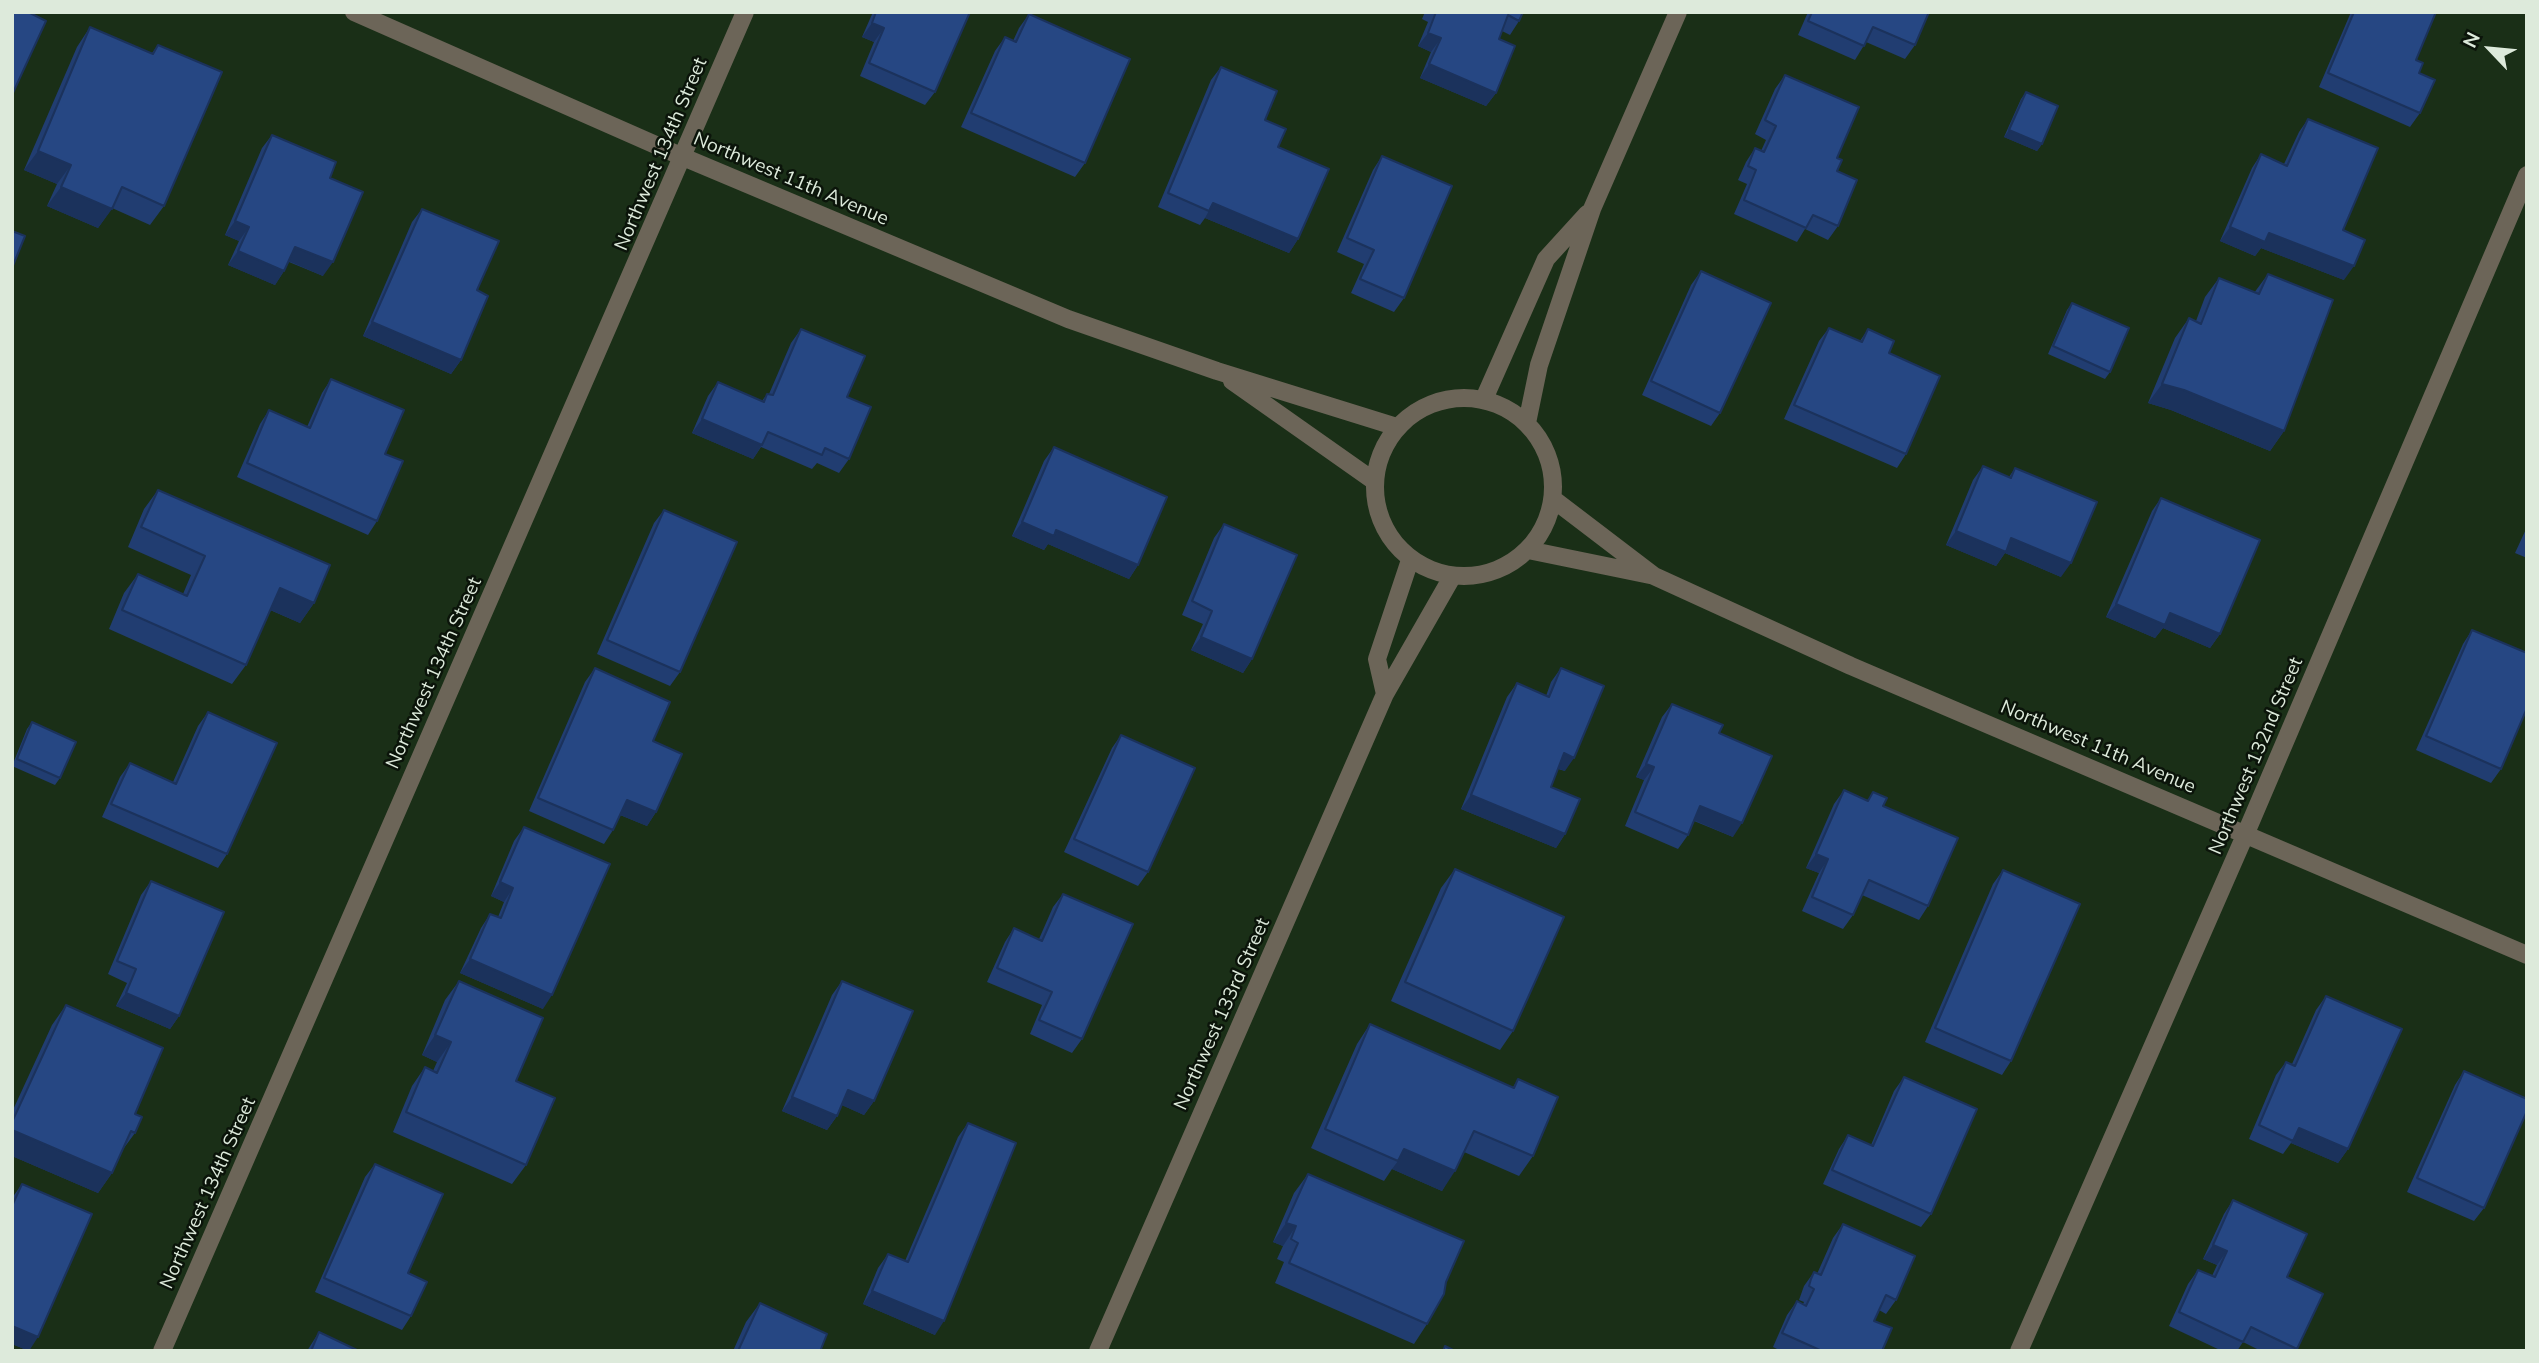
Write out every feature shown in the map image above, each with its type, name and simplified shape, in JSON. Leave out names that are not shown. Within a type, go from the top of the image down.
[{"type":"street","name":"Northwest 11th Avenue","points":[[354,12],[683,157],[1068,319],[1217,371],[1397,428]]},
{"type":"street","name":"Northwest 134th Street","points":[[162,1351],[744,12]]},
{"type":"street","points":[[1527,423],[1539,365],[1592,209],[1678,12]]},
{"type":"street","name":"Northwest 132nd Street","points":[[2019,1351],[2246,833],[2527,175]]},
{"type":"street","points":[[1484,399],[1546,259],[1592,209]]},
{"type":"street","name":"Northwest 11th Avenue","points":[[1217,371],[1374,481]]},
{"type":"street","points":[[1460,397],[1484,399],[1507,408],[1527,423],[1544,446],[1552,472],[1553,499],[1544,527],[1528,550],[1506,567],[1480,576],[1452,577],[1430,571],[1410,560],[1390,539],[1377,512],[1374,481],[1381,453],[1397,428],[1415,412],[1436,402],[1460,397]]},
{"type":"street","name":"Northwest 11th Avenue","points":[[1553,499],[1654,576],[1851,666],[2527,955]]},
{"type":"street","name":"Northwest 11th Avenue","points":[[1528,550],[1654,576]]},
{"type":"street","points":[[1385,694],[1377,659],[1410,560]]},
{"type":"street","name":"Northwest 133rd Street","points":[[1098,1351],[1385,694],[1452,577]]},
{"type":"building","points":[[12,12],[28,12],[46,21],[12,95]]},
{"type":"building","points":[[876,12],[970,12],[935,92],[869,63],[884,28],[872,23]]},
{"type":"building","points":[[1436,12],[1523,12],[1519,21],[1508,15],[1499,39],[1515,46],[1496,93],[1429,64],[1441,38],[1428,33]]},
{"type":"building","points":[[1812,12],[1929,12],[1915,45],[1873,27],[1864,46],[1808,21]]},
{"type":"building","points":[[2354,12],[2436,12],[2416,60],[2423,63],[2419,73],[2435,80],[2420,113],[2328,73]]},
{"type":"building","points":[[1029,14],[1130,59],[1085,163],[971,113],[1005,37],[1016,42]]},
{"type":"building","points":[[90,27],[153,54],[158,45],[222,72],[164,206],[122,187],[112,209],[61,187],[71,165],[38,151]]},
{"type":"building","points":[[1221,67],[1277,91],[1265,120],[1286,129],[1278,147],[1329,169],[1298,239],[1213,203],[1209,211],[1168,193]]},
{"type":"building","points":[[1785,75],[1859,107],[1837,158],[1842,160],[1837,171],[1857,180],[1838,226],[1813,215],[1806,228],[1744,200],[1756,170],[1748,166],[1755,148],[1764,152],[1776,126],[1765,120]]},
{"type":"building","points":[[2026,92],[2058,106],[2042,144],[2009,130]]},
{"type":"building","points":[[2308,119],[2378,148],[2343,230],[2365,240],[2354,266],[2269,233],[2265,242],[2230,227],[2261,154],[2287,166]]},
{"type":"building","points":[[272,135],[336,162],[330,178],[363,192],[333,262],[295,247],[284,271],[238,251],[249,227],[235,221]]},
{"type":"building","points":[[1382,156],[1452,186],[1404,298],[1360,279],[1374,250],[1347,238]]},
{"type":"building","points":[[422,209],[499,241],[477,290],[488,296],[461,360],[372,322]]},
{"type":"building","points":[[12,231],[25,236],[12,268]]},
{"type":"building","points":[[1701,271],[1771,303],[1720,413],[1651,381]]},
{"type":"building","points":[[2268,274],[2333,300],[2284,431],[2184,390],[2162,384],[2189,318],[2201,324],[2219,278],[2259,294]]},
{"type":"building","points":[[2072,303],[2129,328],[2110,372],[2053,346]]},
{"type":"building","points":[[1829,328],[1862,342],[1868,329],[1894,341],[1889,353],[1940,376],[1906,454],[1794,405]]},
{"type":"building","points":[[801,329],[865,356],[847,397],[871,407],[849,459],[825,448],[822,455],[768,432],[762,445],[702,419],[718,382],[764,402],[767,394],[773,395]]},
{"type":"building","points":[[331,379],[404,410],[385,454],[403,461],[377,521],[247,463],[269,410],[310,428]]},
{"type":"building","points":[[1054,447],[1167,497],[1138,565],[1056,530],[1054,536],[1022,522]]},
{"type":"building","points":[[1983,466],[2011,478],[2015,468],[2097,502],[2071,563],[2011,538],[2006,552],[1956,531]]},
{"type":"building","points":[[158,490],[330,565],[314,603],[280,588],[246,665],[122,610],[138,574],[187,596],[205,556],[141,527]]},
{"type":"building","points":[[2161,498],[2260,540],[2220,634],[2170,613],[2165,625],[2116,604]]},
{"type":"building","points":[[664,510],[737,542],[680,672],[607,640]]},
{"type":"building","points":[[1224,524],[1297,555],[1252,659],[1201,637],[1212,611],[1192,601]]},
{"type":"building","points":[[2472,630],[2527,653],[2527,708],[2501,769],[2426,736]]},
{"type":"building","points":[[595,668],[670,702],[653,741],[682,754],[656,812],[627,800],[613,830],[538,798]]},
{"type":"building","points":[[1561,668],[1604,686],[1574,758],[1564,753],[1551,787],[1580,799],[1565,834],[1471,795],[1517,683],[1549,697]]},
{"type":"building","points":[[1672,704],[1723,725],[1719,733],[1772,756],[1742,823],[1700,806],[1688,835],[1635,812],[1654,767],[1646,764]]},
{"type":"building","points":[[208,712],[277,743],[227,854],[111,804],[130,763],[176,784]]},
{"type":"building","points":[[32,722],[76,742],[60,778],[17,759]]},
{"type":"building","points":[[1121,735],[1195,768],[1148,872],[1074,839]]},
{"type":"building","points":[[1844,790],[1868,801],[1873,792],[1887,798],[1883,806],[1958,838],[1928,906],[1869,880],[1853,915],[1812,897],[1828,859],[1816,854]]},
{"type":"building","points":[[524,827],[610,864],[552,995],[470,959],[490,914],[501,918],[513,888],[500,882]]},
{"type":"building","points":[[1455,869],[1564,917],[1513,1031],[1405,982]]},
{"type":"building","points":[[2003,870],[2080,904],[2011,1061],[1935,1028]]},
{"type":"building","points":[[151,881],[224,912],[179,1016],[126,993],[136,969],[117,961]]},
{"type":"building","points":[[1063,894],[1133,924],[1082,1039],[1039,1020],[1052,992],[997,968],[1014,928],[1042,941]]},
{"type":"building","points":[[459,981],[543,1018],[516,1081],[555,1098],[526,1165],[406,1112],[425,1067],[437,1073],[451,1042],[435,1035]]},
{"type":"building","points":[[842,981],[913,1011],[874,1101],[848,1090],[837,1116],[792,1097]]},
{"type":"building","points":[[2326,996],[2402,1029],[2348,1149],[2299,1128],[2293,1141],[2259,1125],[2286,1062],[2295,1066]]},
{"type":"building","points":[[66,1005],[163,1048],[135,1114],[142,1117],[135,1133],[131,1131],[112,1173],[12,1130],[12,1122]]},
{"type":"building","points":[[1370,1024],[1514,1088],[1518,1079],[1558,1097],[1533,1156],[1474,1131],[1455,1171],[1404,1149],[1398,1161],[1325,1129]]},
{"type":"building","points":[[2464,1071],[2527,1099],[2527,1111],[2484,1208],[2417,1178]]},
{"type":"building","points":[[1904,1077],[1977,1109],[1931,1214],[1832,1170],[1848,1135],[1873,1146]]},
{"type":"building","points":[[968,1123],[1016,1143],[944,1321],[872,1291],[888,1254],[908,1262]]},
{"type":"building","points":[[375,1164],[443,1194],[408,1273],[427,1282],[411,1316],[324,1278]]},
{"type":"building","points":[[1308,1174],[1464,1241],[1446,1282],[1444,1294],[1427,1324],[1289,1263],[1298,1243],[1291,1239],[1296,1226],[1286,1223]]},
{"type":"building","points":[[22,1184],[92,1214],[38,1337],[12,1326],[12,1206]]},
{"type":"building","points":[[2233,1200],[2307,1234],[2287,1277],[2323,1294],[2297,1349],[2251,1327],[2243,1342],[2179,1312],[2198,1270],[2215,1277],[2227,1251],[2213,1245]]},
{"type":"building","points":[[1843,1224],[1915,1256],[1896,1300],[1886,1295],[1874,1321],[1892,1328],[1882,1351],[1822,1351],[1782,1333],[1797,1301],[1806,1306],[1814,1289],[1809,1286],[1814,1272],[1821,1275]]},
{"type":"building","points":[[760,1303],[827,1334],[821,1349],[823,1351],[738,1351]]},
{"type":"building","points":[[319,1332],[359,1351],[311,1351]]}]
